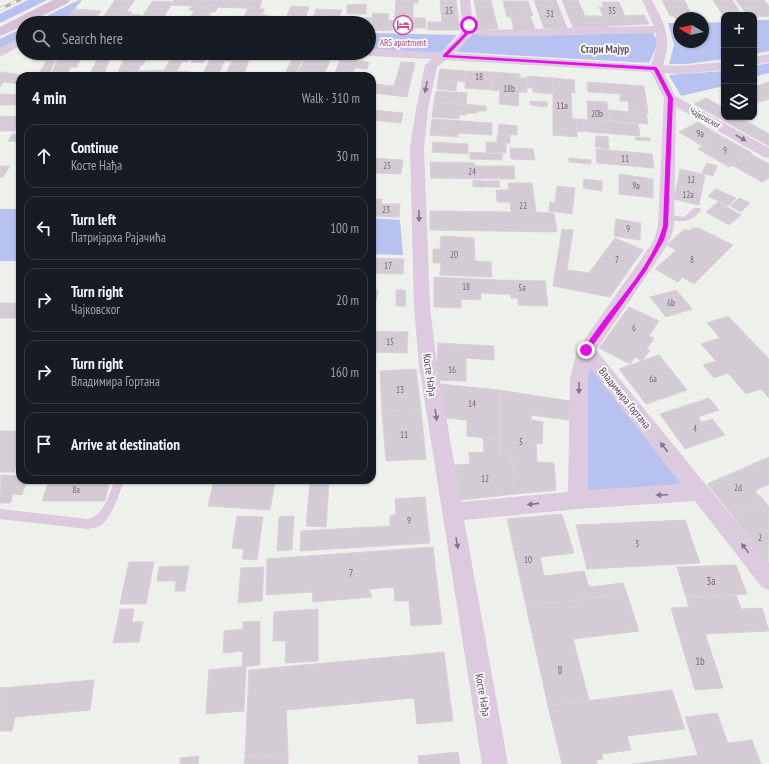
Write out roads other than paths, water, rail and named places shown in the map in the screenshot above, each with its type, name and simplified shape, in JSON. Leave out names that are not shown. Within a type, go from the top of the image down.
[{"type":"main road","points":[[32,16],[63,0]]},
{"type":"main road","points":[[0,32],[16,24]]},
{"type":"street","points":[[465,0],[468,30],[490,33],[541,33],[661,29]]},
{"type":"street","points":[[578,500],[579,379],[586,350],[655,252],[662,240],[666,226],[670,98],[656,69],[663,45],[661,29],[647,0]]},
{"type":"street","name":"Косте Нађа","points":[[468,30],[462,39],[430,67],[419,128],[417,148],[422,307],[428,365],[495,764]]},
{"type":"street","points":[[0,53],[16,43]]},
{"type":"street","points":[[376,52],[656,69],[696,69],[721,66]]},
{"type":"street","points":[[757,60],[769,58]]},
{"type":"street","name":"Чајковског","points":[[670,98],[769,154]]},
{"type":"street","name":"Владимира Гортана","points":[[586,350],[769,579]]},
{"type":"street","points":[[452,512],[578,500],[701,492]]},
{"type":"lane","points":[[666,216],[685,220],[689,219],[697,210]]},
{"type":"lane","points":[[0,514],[88,524],[97,522],[105,514],[118,484]]},
{"type":"railway","points":[[0,9],[20,0]]},
{"type":"place","name":"ARS apartment","points":[[403,25]]},
{"type":"district","name":"Стари Мајур","points":[[605,49]]}]
